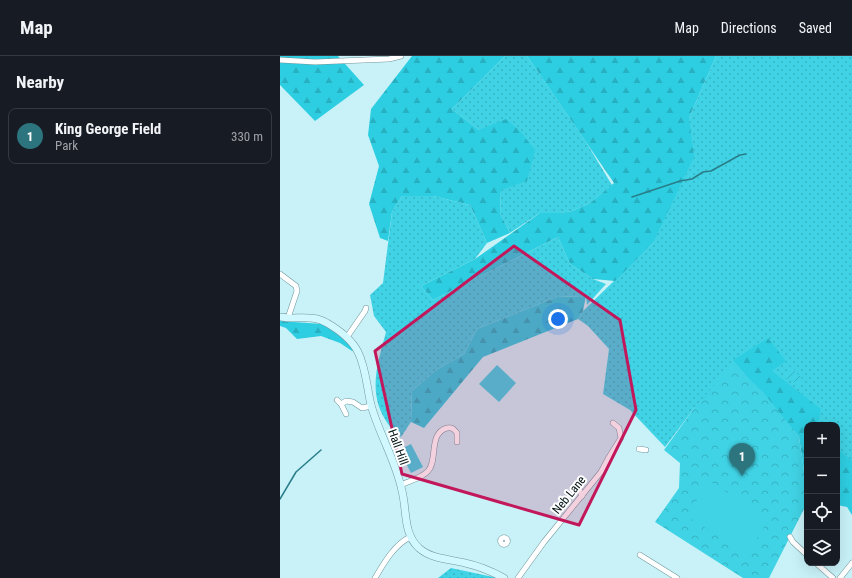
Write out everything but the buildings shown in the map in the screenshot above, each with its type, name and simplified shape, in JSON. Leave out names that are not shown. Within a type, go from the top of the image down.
[{"type":"street","points":[[280,60],[315,62],[389,59],[401,56]]},
{"type":"street","points":[[280,274],[296,286],[297,291],[288,318]]},
{"type":"street","points":[[347,337],[366,308]]},
{"type":"street","name":"Hall Hill","points":[[280,317],[317,318],[327,322],[347,337],[358,352],[371,406],[401,485],[405,516],[410,537],[414,543],[424,552],[443,559],[479,567],[504,578]]},
{"type":"street","points":[[337,400],[341,404],[346,414]]},
{"type":"street","points":[[341,404],[346,401],[353,402],[362,408],[371,406]]},
{"type":"street","name":"Neb Lane","points":[[518,578],[532,558],[601,472],[621,438],[619,428],[613,423]]},
{"type":"street","points":[[401,485],[428,471],[432,466],[436,440],[444,429],[454,429],[457,433],[457,442]]},
{"type":"street","points":[[639,449],[646,450]]},
{"type":"street","points":[[577,484],[582,496]]},
{"type":"street","points":[[375,578],[401,542],[410,537]]},
{"type":"street","points":[[790,537],[804,552]]},
{"type":"street","points":[[640,555],[677,578]]},
{"type":"street","points":[[840,578],[852,563]]},
{"type":"street","points":[[819,566],[833,578]]},
{"type":"highlighted area","points":[[514,246],[620,320],[636,410],[579,525],[402,474],[375,351]]},
{"type":"green space","points":[[280,56],[338,56],[364,85],[315,121],[280,85]]},
{"type":"green space","points":[[412,56],[505,56],[452,109],[479,130],[506,119],[520,131],[535,150],[527,181],[501,190],[500,213],[510,233],[487,243],[470,205],[433,196],[402,196],[392,212],[388,241],[380,238],[369,204],[379,166],[368,135],[371,109]]},
{"type":"green space","points":[[505,56],[527,56],[586,142],[612,185],[590,203],[572,211],[560,213],[540,213],[510,233],[500,213],[501,189],[526,181],[479,130],[452,109]]},
{"type":"green space","points":[[527,56],[716,56],[689,118],[694,157],[653,243],[615,281],[593,279],[570,264],[558,237],[433,300],[421,286],[475,259],[540,213],[560,213],[572,211],[590,203],[614,183]]},
{"type":"green space","points":[[716,56],[852,56],[852,468],[840,458],[840,422],[804,422],[804,425],[695,407],[665,447],[630,410],[603,394],[609,349],[588,326],[578,319],[583,311],[653,243],[689,118]]},
{"type":"green space","points":[[402,196],[433,196],[470,205],[487,243],[475,259],[421,286],[433,300],[558,237],[570,264],[593,279],[606,284],[587,305],[586,296],[557,297],[477,329],[464,354],[436,370],[412,391],[411,422],[401,437],[388,424],[378,402],[376,390],[377,368],[386,332],[374,316],[370,295],[383,283],[392,212]]},
{"type":"green space","points":[[586,296],[583,311],[578,319],[483,357],[424,428],[411,422],[412,391],[436,370],[464,354],[477,329],[557,297]]},
{"type":"green space","points":[[280,321],[322,324],[341,335],[355,350],[352,351],[340,343],[321,336],[297,339],[286,328],[280,326]]},
{"type":"green space","points":[[768,338],[786,361],[772,371],[821,409],[819,422],[804,422],[804,471],[799,437],[733,360]]},
{"type":"green space","points":[[733,364],[763,392],[799,437],[804,471],[804,509],[769,578],[743,578],[655,522],[679,488],[680,463],[664,450],[695,407]]},
{"type":"green space","points":[[497,365],[516,383],[499,402],[479,384]]},
{"type":"green space","points":[[791,366],[803,380],[797,385],[794,382],[782,377]]},
{"type":"green space","points":[[411,444],[423,467],[411,473],[399,450]]},
{"type":"green space","points":[[840,451],[852,461],[852,515],[847,507],[840,506]]},
{"type":"green space","points":[[709,481],[769,519],[747,554],[687,516]]},
{"type":"green space","points":[[451,568],[498,578],[438,578]]},
{"type":"waterway","points":[[632,197],[680,181],[692,179],[703,172],[711,171],[740,155],[746,154]]},
{"type":"waterway","points":[[280,499],[296,472],[321,450]]},
{"type":"place","name":"King George Field","points":[[742,476]]}]
